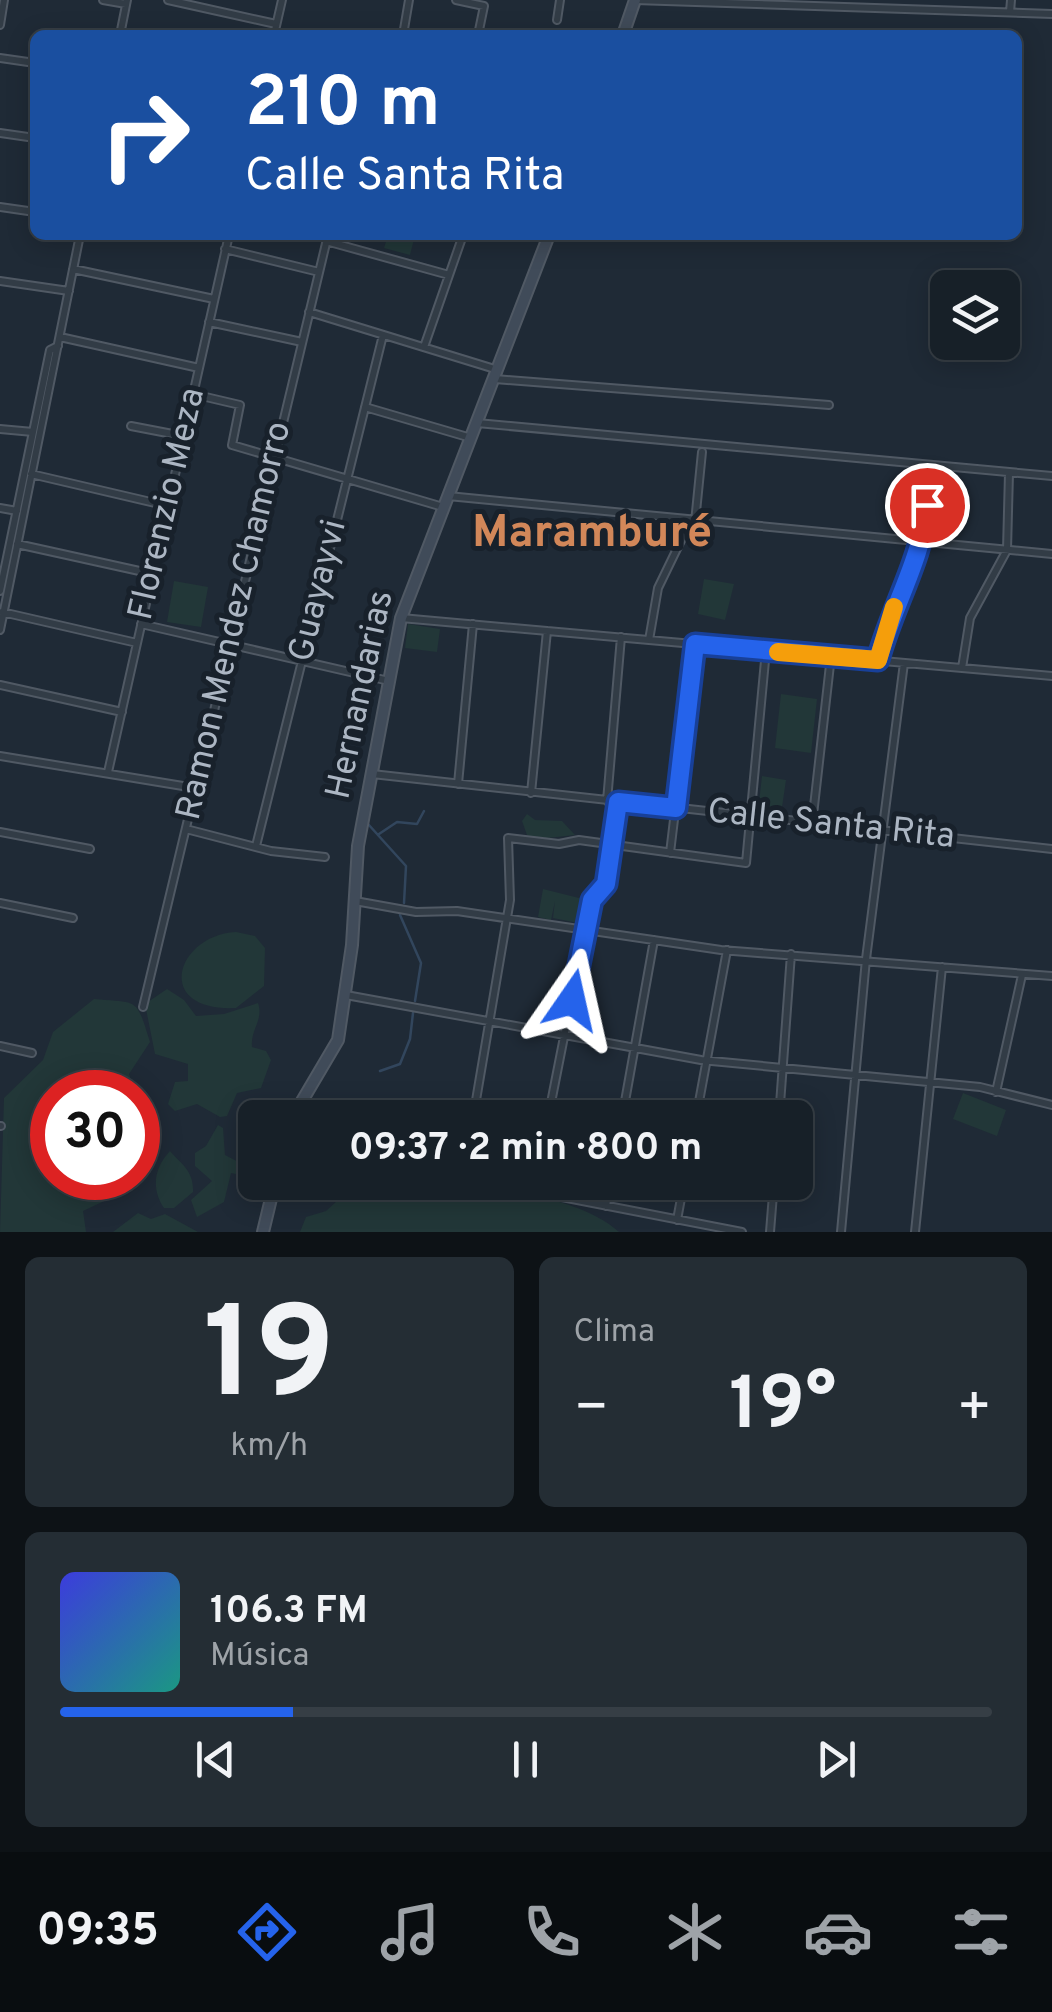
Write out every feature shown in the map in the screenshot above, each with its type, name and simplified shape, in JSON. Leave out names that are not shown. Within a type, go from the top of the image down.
[{"type":"street","points":[[0,26],[4,0]]},
{"type":"street","points":[[103,0],[126,2],[121,30]]},
{"type":"street","points":[[168,0],[276,24]]},
{"type":"street","points":[[275,30],[282,0]]},
{"type":"street","points":[[403,30],[408,0]]},
{"type":"street","points":[[456,0],[481,3],[478,30]]},
{"type":"street","points":[[557,20],[560,0]]},
{"type":"street","points":[[625,30],[635,0],[861,4],[1052,14]]},
{"type":"street","points":[[935,10],[936,0]]},
{"type":"street","points":[[1010,12],[1012,0]]},
{"type":"street","points":[[0,58],[30,63]]},
{"type":"street","points":[[0,133],[30,137]]},
{"type":"street","points":[[0,207],[30,211]]},
{"type":"street","points":[[0,630],[14,544],[79,240]]},
{"type":"street","name":"Florenzio Meza","points":[[108,772],[228,240]]},
{"type":"street","name":"Ramon Mendez Chamorro","points":[[143,1006],[327,240]]},
{"type":"street","points":[[334,240],[449,275]]},
{"type":"street","points":[[424,348],[461,240]]},
{"type":"street","name":"Hernandarias","points":[[300,1100],[334,1052],[346,995],[358,846],[401,618],[547,240]]},
{"type":"street","points":[[226,249],[319,272]]},
{"type":"street","points":[[73,269],[214,299]]},
{"type":"street","points":[[0,281],[69,290]]},
{"type":"street","points":[[309,312],[496,375],[828,406]]},
{"type":"street","points":[[209,322],[302,342]]},
{"type":"street","name":"Guayayvi","points":[[256,846],[383,335]]},
{"type":"street","points":[[60,337],[199,368]]},
{"type":"street","points":[[1,585],[14,544],[16,511],[29,474],[33,432],[50,350],[58,346]]},
{"type":"street","points":[[193,394],[240,405],[232,445],[347,479],[446,502],[463,499],[1052,554]]},
{"type":"street","points":[[365,407],[471,438]]},
{"type":"street","points":[[477,423],[1052,476]]},
{"type":"street","points":[[131,426],[184,436]]},
{"type":"street","points":[[0,428],[33,432]]},
{"type":"street","points":[[649,640],[658,588],[693,522],[702,452]]},
{"type":"street","points":[[878,660],[896,601],[924,544],[930,466]]},
{"type":"street","points":[[962,668],[970,618],[1008,550],[1009,472]]},
{"type":"street","points":[[29,474],[168,506]]},
{"type":"street","points":[[0,508],[16,511]]},
{"type":"street","points":[[14,544],[152,574]]},
{"type":"street","points":[[2,612],[137,643]]},
{"type":"street","points":[[401,618],[1052,676]]},
{"type":"street","points":[[141,624],[390,682]]},
{"type":"street","points":[[458,784],[474,624]]},
{"type":"street","points":[[531,792],[547,631]]},
{"type":"street","points":[[607,801],[622,638]]},
{"type":"street","points":[[670,853],[693,644]]},
{"type":"street","points":[[476,1100],[508,919],[508,838],[612,845],[746,863],[766,650]]},
{"type":"street","points":[[812,824],[831,656]]},
{"type":"street","points":[[841,1232],[866,959],[904,663]]},
{"type":"street","points":[[0,685],[122,712]]},
{"type":"street","points":[[0,756],[195,788]]},
{"type":"street","name":"Calle Santa Rita","points":[[372,774],[1052,850]]},
{"type":"street","points":[[552,1100],[593,896],[606,884],[618,802]]},
{"type":"street","points":[[186,828],[256,846],[326,857]]},
{"type":"street","points":[[0,832],[90,849]]},
{"type":"street","points":[[354,901],[727,950],[1052,976]]},
{"type":"street","points":[[0,902],[74,918]]},
{"type":"street","points":[[625,1100],[654,940]]},
{"type":"street","points":[[699,1100],[727,950]]},
{"type":"street","points":[[780,1100],[791,954]]},
{"type":"street","points":[[915,1232],[942,967]]},
{"type":"street","points":[[996,1092],[1022,974]]},
{"type":"street","points":[[346,995],[706,1061],[931,1082],[1052,1106]]},
{"type":"street","points":[[0,1046],[32,1053]]},
{"type":"street","points":[[262,1232],[270,1200]]},
{"type":"street","points":[[575,1200],[742,1232]]},
{"type":"street","points":[[606,1206],[607,1200]]},
{"type":"street","points":[[677,1220],[681,1200]]},
{"type":"street","points":[[770,1232],[773,1200]]},
{"type":"green space","points":[[386,240],[414,240],[410,255],[384,248]]},
{"type":"green space","points":[[704,579],[734,584],[725,620],[698,614]]},
{"type":"green space","points":[[174,581],[208,587],[201,627],[167,622]]},
{"type":"green space","points":[[408,624],[440,629],[437,652],[405,648]]},
{"type":"green space","points":[[781,694],[817,699],[811,753],[775,748]]},
{"type":"green space","points":[[762,776],[786,780],[781,814],[758,811]]},
{"type":"green space","points":[[527,814],[535,820],[562,821],[575,835],[538,839],[527,835],[522,821]]},
{"type":"green space","points":[[543,889],[587,900],[583,924],[553,918],[555,901],[551,920],[538,917]]},
{"type":"green space","points":[[236,932],[255,936],[265,948],[264,986],[236,1008],[209,1006],[192,998],[183,987],[187,958],[215,936]]},
{"type":"green space","points":[[167,989],[184,1000],[196,1016],[224,1014],[258,1003],[252,1047],[266,1051],[271,1060],[261,1088],[237,1093],[227,1116],[220,1117],[197,1104],[175,1111],[168,1104],[175,1082],[188,1081],[188,1064],[155,1054],[145,1004]]},
{"type":"green space","points":[[94,999],[120,1001],[138,1010],[150,1042],[132,1070],[33,1070],[43,1060],[53,1032]]},
{"type":"green space","points":[[30,1073],[30,1200],[106,1200],[83,1211],[86,1232],[0,1232],[4,1098]]},
{"type":"green space","points":[[963,1093],[1006,1110],[997,1136],[953,1119]]},
{"type":"green space","points":[[218,1125],[223,1128],[225,1155],[238,1162],[238,1174],[231,1173],[224,1202],[197,1217],[191,1200],[212,1181],[195,1166],[195,1153],[206,1146]]},
{"type":"green space","points":[[170,1151],[189,1173],[193,1185],[193,1192],[174,1208],[164,1208],[160,1199],[160,1164]]},
{"type":"green space","points":[[338,1200],[550,1200],[595,1216],[619,1232],[300,1232],[306,1217],[326,1211]]},
{"type":"green space","points":[[138,1213],[151,1219],[165,1214],[198,1232],[113,1232]]},
{"type":"waterway","points":[[379,834],[397,822],[417,824],[424,811]]},
{"type":"waterway","points":[[368,824],[406,866],[404,903]]},
{"type":"waterway","points":[[400,915],[421,963],[415,1001]]},
{"type":"waterway","points":[[380,1071],[400,1064],[410,1039],[413,1013]]},
{"type":"slow traffic","points":[[778,652],[878,660],[894,607]]},
{"type":"district","name":"Maramburé","points":[[592,534]]},
{"type":"route","points":[[572,1000],[593,896],[606,884],[618,802],[676,808],[695,644],[878,660],[896,601],[924,544],[927,505]]}]
